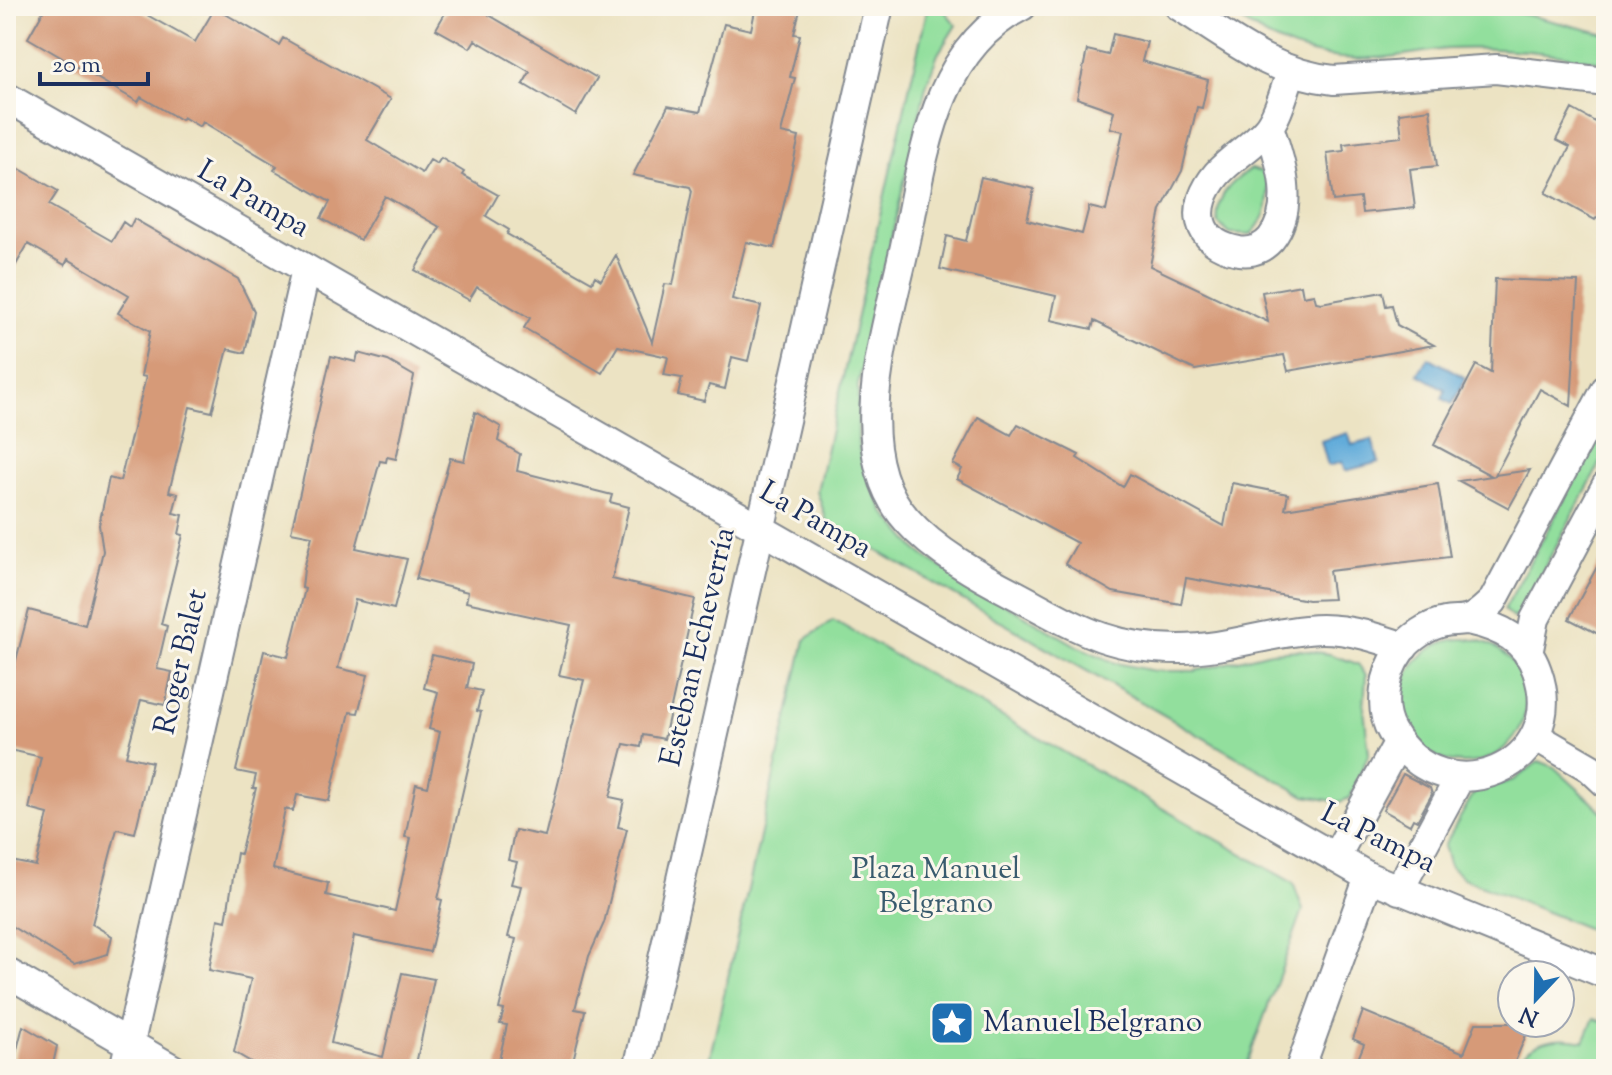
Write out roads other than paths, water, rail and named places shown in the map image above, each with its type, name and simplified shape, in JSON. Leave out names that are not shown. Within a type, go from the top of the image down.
[{"type":"street","name":"Esteban Echeverría","points":[[638,1069],[879,6]]},
{"type":"street","points":[[1179,6],[1249,52],[1291,73],[1334,80],[1496,69],[1606,82]]},
{"type":"street","points":[[1011,7],[961,61],[930,130],[875,399],[877,455],[895,503],[906,519],[955,557],[1009,591],[1107,641],[1151,649],[1213,649],[1323,629],[1365,635],[1404,647]]},
{"type":"street","points":[[1269,127],[1291,73]]},
{"type":"street","name":"La Pampa","points":[[6,97],[1369,877],[1606,974]]},
{"type":"street","name":"Roger Balet","points":[[126,1056],[306,269]]},
{"type":"street","points":[[1468,620],[1493,601],[1606,389]]},
{"type":"street","points":[[1528,654],[1535,619],[1606,486]]},
{"type":"street","points":[[1468,620],[1494,626],[1517,639],[1542,684],[1543,710],[1535,736],[1519,756],[1497,771],[1472,778],[1446,777],[1422,766],[1398,743],[1389,727],[1384,701],[1388,675],[1404,647],[1419,633],[1442,622],[1468,620]]},
{"type":"street","points":[[1535,736],[1590,768],[1606,783]]},
{"type":"street","points":[[1335,858],[1398,743]]},
{"type":"street","points":[[1399,890],[1460,777]]},
{"type":"street","points":[[1300,1069],[1369,877]]},
{"type":"street","points":[[6,972],[126,1056],[173,1069]]},
{"type":"water","points":[[1428,357],[1466,378],[1452,404],[1442,398],[1446,390],[1418,374]]},
{"type":"water","points":[[1348,433],[1352,445],[1372,440],[1379,462],[1345,471],[1342,462],[1328,466],[1321,441]]},
{"type":"place","name":"Manuel Belgrano","points":[[952,1023]]},
{"type":"park label","name":"Plaza Manuel Belgrano","points":[[936,887]]}]
